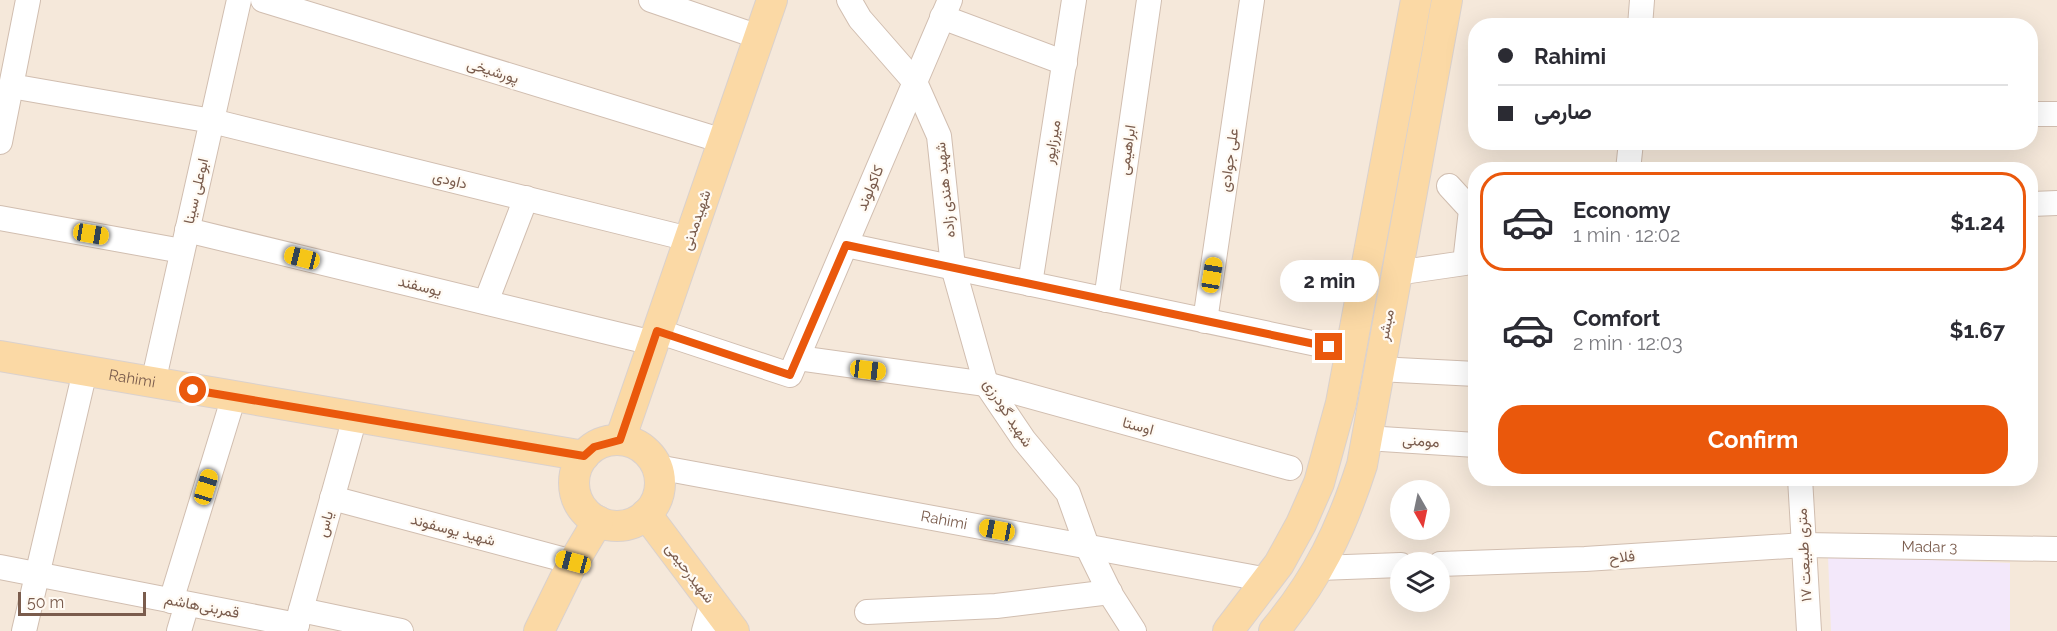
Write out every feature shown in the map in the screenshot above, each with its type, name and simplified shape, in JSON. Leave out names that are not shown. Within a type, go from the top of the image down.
[{"type":"main road","name":"شهیدمدنی","points":[[620,440],[772,0]]},
{"type":"main road","points":[[1228,631],[1268,580],[1302,524],[1319,483],[1341,403],[1416,0]]},
{"type":"main road","name":"مبشر","points":[[1274,631],[1319,568],[1345,518],[1362,465],[1447,0]]},
{"type":"main road","name":"Rahimi","points":[[0,356],[584,456]]},
{"type":"main road","points":[[620,440],[642,448],[657,467],[660,480],[659,492],[646,514],[623,525],[598,521],[584,509],[575,492],[574,480],[584,456],[594,447],[620,440]]},
{"type":"main road","name":"شهیدرحیمی","points":[[646,514],[734,631]]},
{"type":"main road","points":[[539,631],[573,562],[598,521]]},
{"type":"street","points":[[0,142],[28,0]]},
{"type":"street","name":"ابوعلی سینا","points":[[153,383],[239,0]]},
{"type":"street","name":"پورشیخی","points":[[263,0],[723,141]]},
{"type":"street","points":[[651,0],[759,37]]},
{"type":"street","name":"شهید هندی زاده","points":[[849,0],[860,19],[915,82],[939,136],[953,267]]},
{"type":"street","name":"میرزاپور","points":[[1030,284],[1074,0]]},
{"type":"street","name":"ابراهیمی","points":[[1106,300],[1149,0]]},
{"type":"street","name":"علی جوادی","points":[[1205,321],[1252,0]]},
{"type":"street","points":[[1641,18],[1642,0]]},
{"type":"street","points":[[946,8],[1065,63]]},
{"type":"street","name":"کاکولوند","points":[[794,366],[946,8]]},
{"type":"street","name":"داودی","points":[[11,86],[212,121],[689,239]]},
{"type":"street","points":[[2038,114],[2057,114]]},
{"type":"street","points":[[1413,182],[1468,187]]},
{"type":"street","points":[[1449,186],[1468,207]]},
{"type":"street","points":[[486,302],[526,198]]},
{"type":"street","points":[[2038,204],[2057,203]]},
{"type":"street","name":"یوسفند","points":[[0,218],[185,240],[794,366]]},
{"type":"street","points":[[1396,273],[1465,263],[1468,236]]},
{"type":"street","points":[[846,245],[1350,351]]},
{"type":"street","name":"شهید گودرزی","points":[[953,267],[986,384],[1024,440],[1068,493],[1087,546],[1110,592],[1134,631]]},
{"type":"street","name":"اوستا","points":[[794,366],[986,384],[1290,468]]},
{"type":"street","points":[[1378,369],[1468,374]]},
{"type":"street","points":[[24,631],[85,371]]},
{"type":"street","points":[[179,631],[179,602],[234,396]]},
{"type":"street","name":"یاس","points":[[298,622],[354,417]]},
{"type":"street","name":"مومنی","points":[[1366,438],[1468,444]]},
{"type":"street","name":"Rahimi","points":[[657,467],[1268,580]]},
{"type":"street","name":"۱۷ متری طبیعت","points":[[1800,486],[1809,631]]},
{"type":"street","name":"شهید یوسفوند","points":[[332,498],[573,562]]},
{"type":"street","name":"Madar 3","points":[[1804,545],[2057,549]]},
{"type":"street","name":"فلاح","points":[[1450,564],[1585,559],[1804,545]]},
{"type":"street","points":[[1319,568],[1390,565]]},
{"type":"street","name":"قمربنی‌هاشم","points":[[0,567],[179,602],[298,622],[401,631]]},
{"type":"street","points":[[867,612],[996,606],[1110,592]]},
{"type":"street","points":[[704,631],[712,602]]},
{"type":"shaded area","points":[[0,0],[2057,0],[2057,631],[0,631]]},
{"type":"shaded area","points":[[1828,556],[2010,563],[2010,631],[1831,631]]},
{"type":"route","points":[[193,390],[584,456],[594,447],[620,440],[657,331],[790,375],[846,245],[1329,347]]}]
